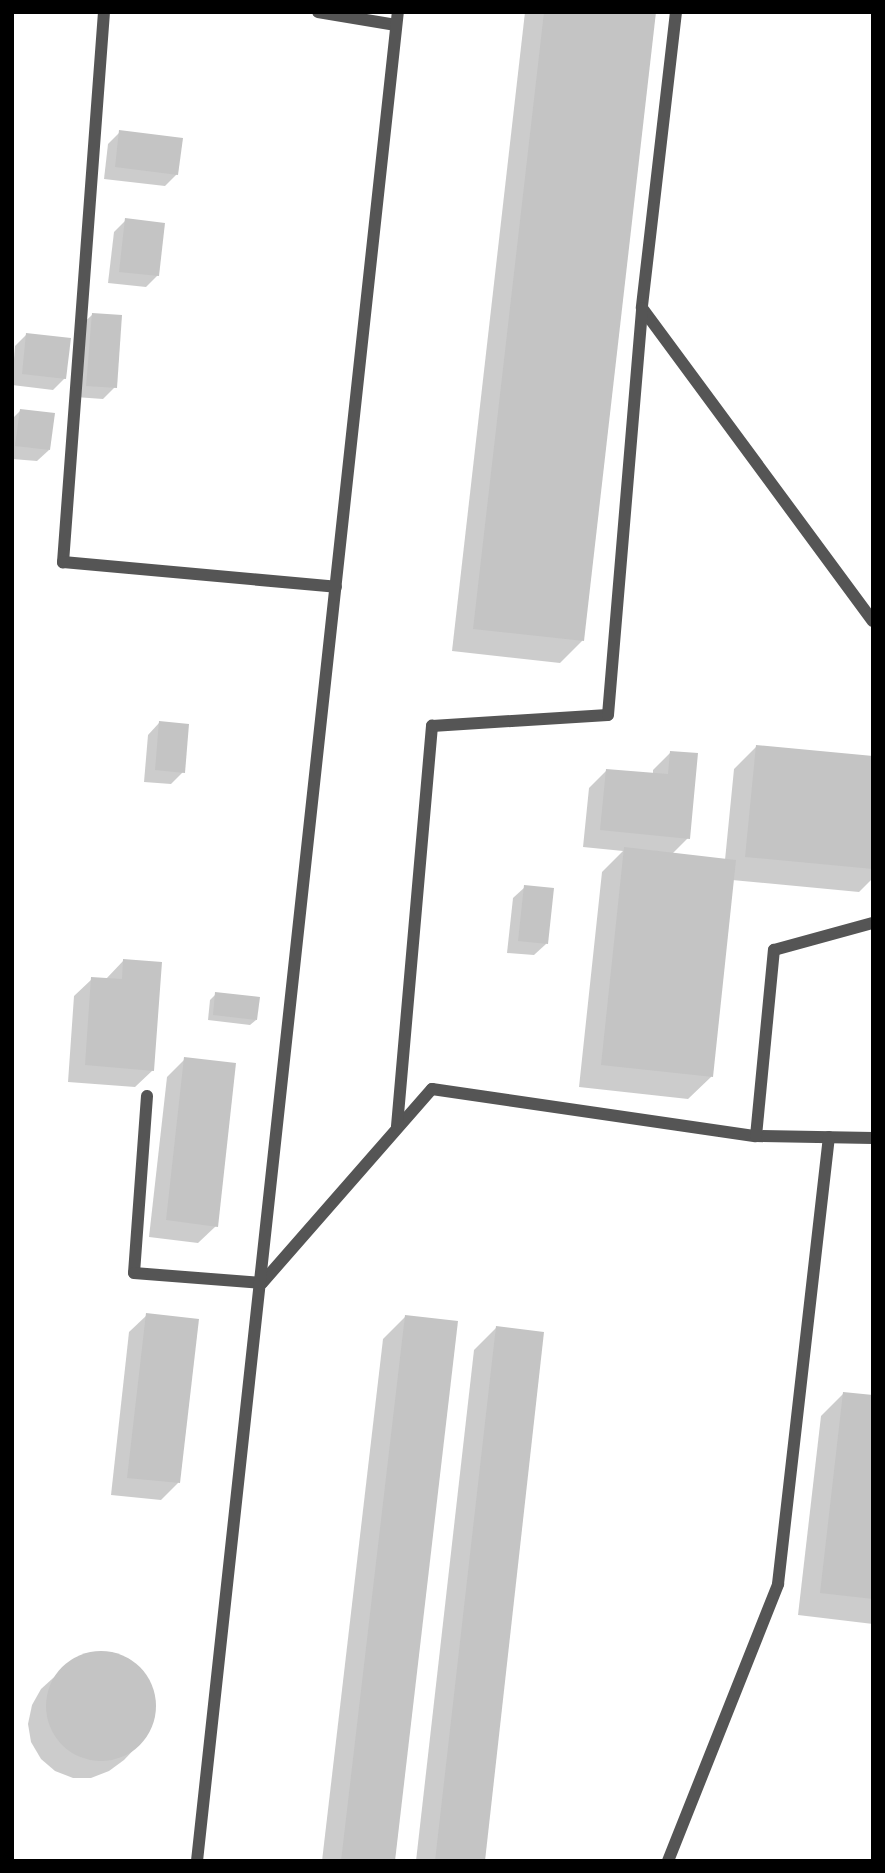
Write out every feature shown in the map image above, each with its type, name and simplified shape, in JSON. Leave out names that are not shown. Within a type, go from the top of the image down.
[{"type":"lane","points":[[104,12],[63,562],[336,587]]},
{"type":"lane","points":[[197,1861],[262,1283],[397,19],[318,12]]},
{"type":"lane","points":[[397,1126],[432,726],[608,715],[642,308],[676,12]]},
{"type":"lane","points":[[642,308],[873,621]]},
{"type":"lane","points":[[756,1136],[775,950],[873,923]]},
{"type":"lane","points":[[262,1283],[432,1089],[756,1136],[873,1138]]},
{"type":"lane","points":[[147,1096],[135,1273],[262,1283]]},
{"type":"lane","points":[[668,1861],[778,1584],[829,1137]]},
{"type":"building","points":[[544,12],[656,12],[584,641],[473,629]]},
{"type":"building","points":[[119,130],[183,138],[178,175],[115,167]]},
{"type":"building","points":[[125,218],[165,223],[159,276],[119,272]]},
{"type":"building","points":[[92,313],[122,315],[117,388],[86,386]]},
{"type":"building","points":[[26,333],[71,338],[66,379],[22,374]]},
{"type":"building","points":[[20,409],[55,413],[50,450],[15,446]]},
{"type":"building","points":[[159,721],[189,724],[185,773],[155,770]]},
{"type":"building","points":[[756,745],[873,756],[873,869],[745,857]]},
{"type":"building","points":[[670,751],[698,753],[690,839],[600,830],[606,769],[668,774]]},
{"type":"building","points":[[624,847],[736,860],[713,1077],[601,1065]]},
{"type":"building","points":[[524,885],[554,888],[548,944],[518,941]]},
{"type":"building","points":[[123,959],[162,962],[154,1071],[85,1065],[91,977],[122,979]]},
{"type":"building","points":[[215,992],[260,997],[257,1020],[213,1015]]},
{"type":"building","points":[[184,1057],[236,1063],[218,1227],[166,1220]]},
{"type":"building","points":[[146,1313],[199,1319],[180,1483],[127,1478]]},
{"type":"building","points":[[405,1315],[458,1321],[395,1861],[341,1861]]},
{"type":"building","points":[[496,1326],[544,1332],[485,1861],[435,1861]]},
{"type":"building","points":[[843,1392],[873,1395],[873,1599],[820,1593]]},
{"type":"building","points":[[101,1651],[122,1655],[140,1667],[152,1685],[156,1706],[152,1727],[140,1745],[122,1757],[101,1761],[80,1757],[62,1745],[50,1727],[46,1706],[50,1685],[62,1667],[80,1655]]}]
